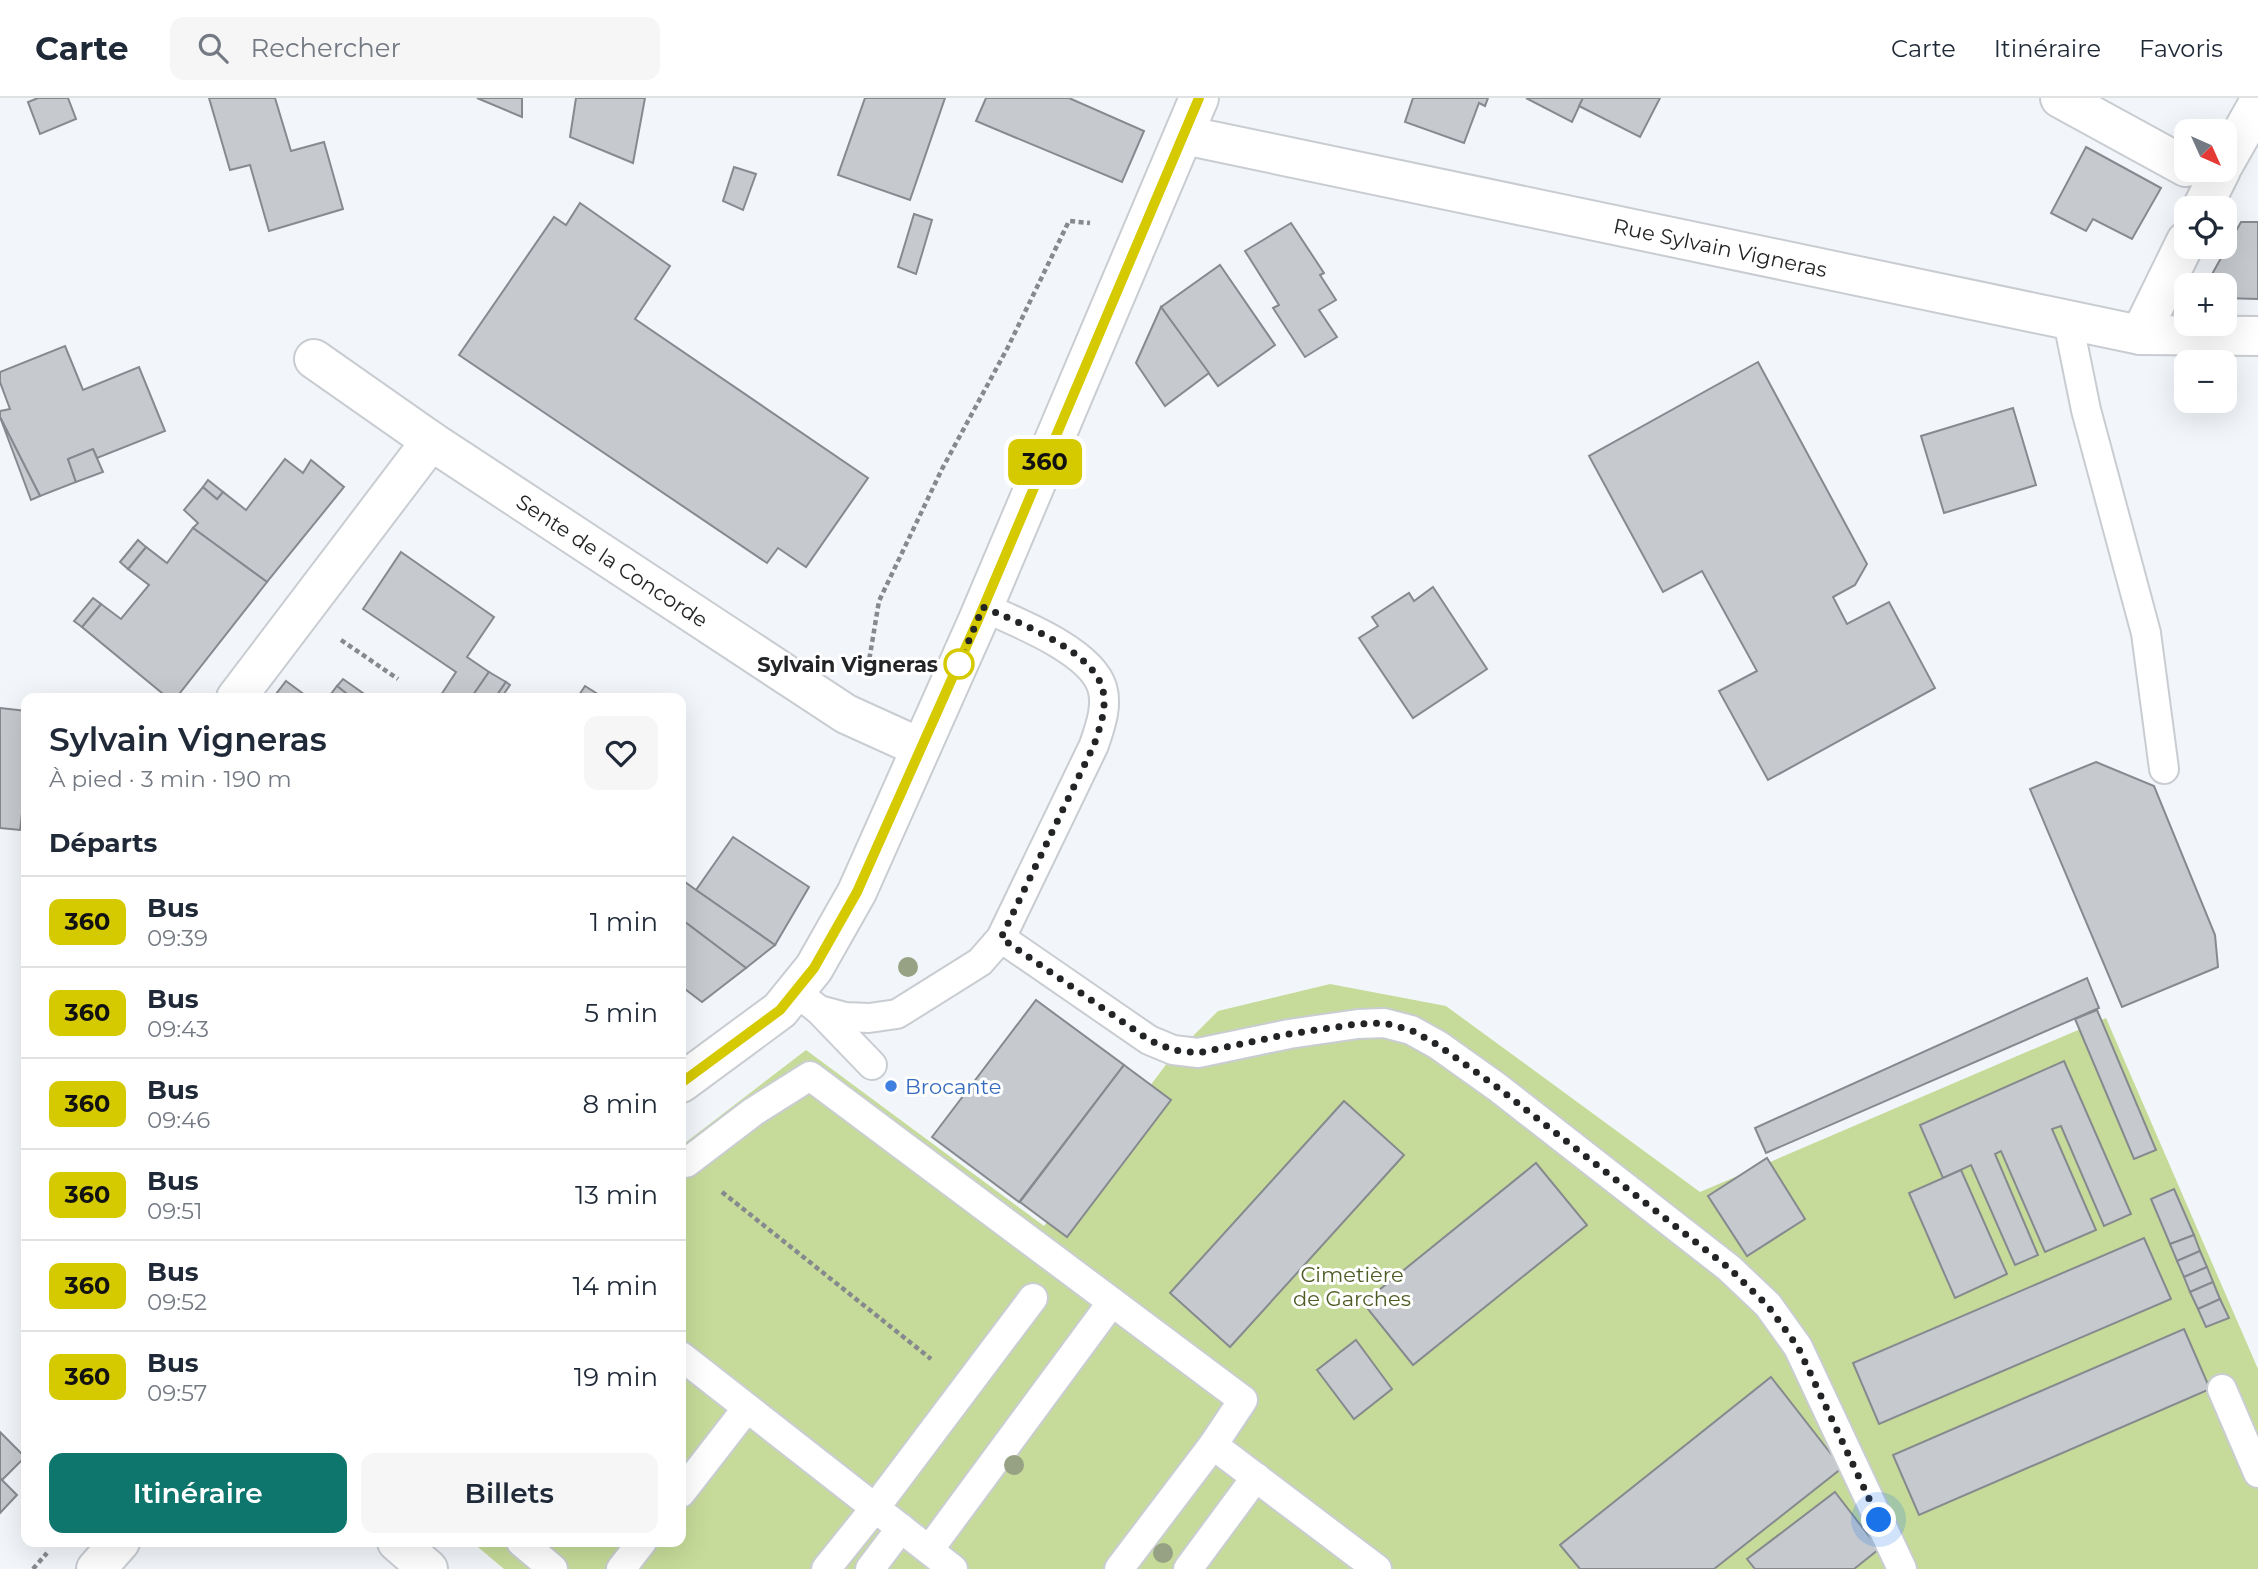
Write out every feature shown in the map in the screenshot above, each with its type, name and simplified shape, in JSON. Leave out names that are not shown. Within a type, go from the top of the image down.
[{"type":"street","points":[[686,1079],[780,1010],[807,1001],[814,968],[857,892],[921,748],[1199,98]]},
{"type":"street","points":[[2060,98],[2174,160]]},
{"type":"street","points":[[2237,133],[2258,104]]},
{"type":"street","name":"Rue Sylvain Vigneras","points":[[1184,135],[2140,335],[2258,335]]},
{"type":"street","points":[[2140,335],[2177,259]]},
{"type":"street","name":"Sente de la Concorde","points":[[314,359],[431,441],[846,714],[921,748]]},
{"type":"street","points":[[240,693],[431,441]]},
{"type":"street","points":[[96,1569],[116,1547]]},
{"type":"street","points":[[403,1547],[428,1569]]},
{"type":"lane","points":[[2068,321],[2087,410],[2146,633],[2164,769]]},
{"type":"lane","points":[[807,1001],[845,1017],[869,1018],[897,1014],[980,962],[1001,938],[1094,745],[1104,714],[1102,686],[1084,662],[1055,640],[983,607]]},
{"type":"lane","points":[[1001,938],[1149,1040],[1173,1050],[1198,1053],[1289,1034],[1357,1024],[1384,1023],[1411,1030],[1448,1052],[1497,1087],[1729,1268],[1768,1306],[1798,1347],[1902,1569]]},
{"type":"lane","points":[[807,1001],[872,1065]]},
{"type":"lane","points":[[686,1163],[753,1112],[810,1076],[1243,1400],[1213,1445],[1119,1569]]},
{"type":"lane","points":[[826,1569],[1033,1298]]},
{"type":"lane","points":[[929,1550],[1112,1302]]},
{"type":"lane","points":[[686,1360],[954,1569]]},
{"type":"lane","points":[[2222,1389],[2258,1473]]},
{"type":"lane","points":[[686,1487],[747,1408]]},
{"type":"lane","points":[[1213,1445],[1377,1569]]},
{"type":"lane","points":[[1188,1569],[1256,1478]]},
{"type":"lane","points":[[870,1569],[901,1528]]},
{"type":"lane","points":[[527,1547],[553,1569]]},
{"type":"lane","points":[[621,1569],[638,1547]]},
{"type":"path","points":[[846,714],[865,683],[879,601],[942,469],[1008,347],[1069,221],[1106,225],[1138,245]]},
{"type":"path","points":[[299,612],[398,678]]},
{"type":"path","points":[[686,1163],[966,1387]]},
{"type":"path","points":[[33,1569],[51,1547]]},
{"type":"green space","name":"Cimetière de Garches","points":[[1330,984],[1446,1006],[1700,1192],[2106,1018],[2258,1369],[2258,1569],[504,1569],[478,1547],[686,1547],[686,1142],[806,1050],[1044,1226],[1171,1058],[1218,1011]]},
{"type":"building","points":[[38,98],[68,98],[76,119],[40,134],[28,102]]},
{"type":"building","points":[[209,98],[275,98],[291,151],[324,142],[343,209],[269,231],[250,165],[230,170]]},
{"type":"building","points":[[477,98],[522,98],[522,117]]},
{"type":"building","points":[[576,98],[645,98],[633,163],[570,137]]},
{"type":"building","points":[[865,98],[945,98],[910,200],[838,175]]},
{"type":"building","points":[[986,98],[1069,98],[1144,131],[1122,182],[976,121]]},
{"type":"building","points":[[1413,98],[1488,98],[1485,106],[1479,103],[1464,143],[1405,122]]},
{"type":"building","points":[[1526,98],[1583,98],[1572,122]]},
{"type":"building","points":[[1583,98],[1660,98],[1640,137],[1579,106]]},
{"type":"building","points":[[2086,147],[2161,188],[2132,239],[2093,219],[2086,231],[2051,213]]},
{"type":"building","points":[[734,167],[756,174],[743,210],[723,201]]},
{"type":"building","points":[[580,203],[670,266],[635,319],[868,478],[806,567],[778,548],[767,563],[459,355],[554,217],[566,225]]},
{"type":"building","points":[[914,214],[932,220],[916,274],[898,267]]},
{"type":"building","points":[[2241,222],[2258,222],[2258,299],[2237,298],[2237,273],[2213,273],[2220,259],[2237,259],[2237,229]]},
{"type":"building","points":[[1291,223],[1324,273],[1320,275],[1336,300],[1319,310],[1337,337],[1305,357],[1273,308],[1279,305],[1245,251]]},
{"type":"building","points":[[1220,265],[1275,345],[1218,386],[1161,307]]},
{"type":"building","points":[[1161,307],[1209,373],[1165,406],[1136,363]]},
{"type":"building","points":[[65,346],[83,390],[139,367],[165,431],[97,458],[93,449],[68,459],[76,482],[40,496],[0,417],[0,411],[10,409],[0,382],[0,372]]},
{"type":"building","points":[[1758,362],[1867,564],[1855,585],[1833,597],[1847,624],[1889,602],[1935,688],[1768,780],[1719,691],[1757,671],[1702,571],[1663,592],[1589,456]]},
{"type":"building","points":[[2013,408],[2036,485],[1944,513],[1921,436]]},
{"type":"building","points":[[0,417],[40,496],[31,500]]},
{"type":"building","points":[[93,449],[103,472],[76,482],[68,459]]},
{"type":"building","points":[[285,459],[303,473],[311,460],[344,487],[267,582],[193,528],[198,523],[184,510],[203,487],[217,499],[223,492],[246,510]]},
{"type":"building","points":[[208,480],[223,492],[217,499],[203,487]]},
{"type":"building","points":[[193,528],[267,582],[180,693],[162,693],[82,627],[101,604],[121,619],[149,585],[128,569],[146,547],[167,563]]},
{"type":"building","points":[[138,540],[146,547],[128,569],[120,562]]},
{"type":"building","points":[[401,552],[494,617],[467,657],[489,672],[474,693],[442,693],[456,672],[363,609]]},
{"type":"building","points":[[1433,587],[1487,669],[1413,718],[1359,638],[1378,626],[1372,617],[1409,593],[1414,601]]},
{"type":"building","points":[[93,598],[101,604],[82,627],[74,621]]},
{"type":"building","points":[[489,672],[506,682],[498,693],[474,693]]},
{"type":"building","points":[[343,679],[363,693],[346,693],[337,686]]},
{"type":"building","points":[[286,681],[302,693],[277,693]]},
{"type":"building","points":[[506,682],[510,685],[504,693],[498,693]]},
{"type":"building","points":[[337,686],[346,693],[332,693]]},
{"type":"building","points":[[585,686],[596,693],[580,693]]},
{"type":"building","points":[[0,708],[21,710],[21,822],[20,830],[0,828]]},
{"type":"building","points":[[2096,762],[2154,786],[2215,935],[2218,967],[2122,1007],[2030,789]]},
{"type":"building","points":[[733,837],[809,887],[775,945],[696,890]]},
{"type":"building","points":[[686,883],[775,945],[746,968],[686,923]]},
{"type":"building","points":[[686,923],[746,968],[702,1002],[686,990]]},
{"type":"building","points":[[2087,978],[2099,1008],[1766,1153],[1755,1128]]},
{"type":"building","points":[[1036,1000],[1124,1065],[1019,1202],[932,1137]]},
{"type":"building","points":[[2097,1010],[2156,1150],[2134,1159],[2075,1019]]},
{"type":"building","points":[[2064,1061],[2131,1214],[2104,1226],[2061,1126],[2052,1129],[2096,1230],[2045,1252],[2001,1151],[1995,1154],[2038,1255],[2015,1265],[1971,1165],[1943,1178],[1920,1125]]},
{"type":"building","points":[[1124,1065],[1171,1100],[1067,1237],[1020,1202]]},
{"type":"building","points":[[1344,1101],[1404,1155],[1230,1347],[1170,1293]]},
{"type":"building","points":[[1767,1158],[1805,1219],[1747,1256],[1708,1196]]},
{"type":"building","points":[[1536,1163],[1587,1225],[1413,1365],[1363,1303]]},
{"type":"building","points":[[1961,1170],[2007,1274],[1955,1298],[1909,1193]]},
{"type":"building","points":[[2174,1189],[2194,1235],[2170,1244],[2151,1199]]},
{"type":"building","points":[[2194,1235],[2200,1251],[2177,1261],[2170,1244]]},
{"type":"building","points":[[2144,1238],[2171,1299],[1879,1424],[1853,1363]]},
{"type":"building","points":[[2200,1251],[2207,1267],[2184,1277],[2177,1261]]},
{"type":"building","points":[[2207,1267],[2213,1282],[2190,1292],[2184,1277]]},
{"type":"building","points":[[2213,1282],[2220,1299],[2198,1309],[2190,1292]]},
{"type":"building","points":[[2220,1299],[2229,1318],[2206,1327],[2198,1309]]},
{"type":"building","points":[[2184,1329],[2210,1389],[1919,1515],[1893,1455]]},
{"type":"building","points":[[1356,1340],[1392,1389],[1354,1419],[1317,1370]]},
{"type":"building","points":[[1771,1377],[1842,1468],[1714,1569],[1580,1569],[1560,1545]]},
{"type":"building","points":[[0,1432],[21,1453],[21,1461],[2,1480]]},
{"type":"building","points":[[0,1478],[17,1495],[0,1513]]},
{"type":"building","points":[[1835,1492],[1879,1549],[1854,1569],[1755,1569],[1747,1559]]},
{"type":"bus line","name":"360","points":[[686,1079],[780,1010],[814,968],[857,892],[978,620],[1199,98]]},
{"type":"place","name":"Sylvain Vigneras","points":[[959,664]]},
{"type":"place","name":"Brocante","points":[[891,1086]]},
{"type":"route","points":[[959,664],[983,607],[1055,640],[1084,662],[1102,686],[1104,714],[1094,745],[1001,938],[1149,1040],[1173,1050],[1198,1053],[1289,1034],[1357,1024],[1384,1023],[1411,1030],[1438,1045],[1497,1087],[1729,1268],[1768,1306],[1798,1347],[1879,1520]]}]
